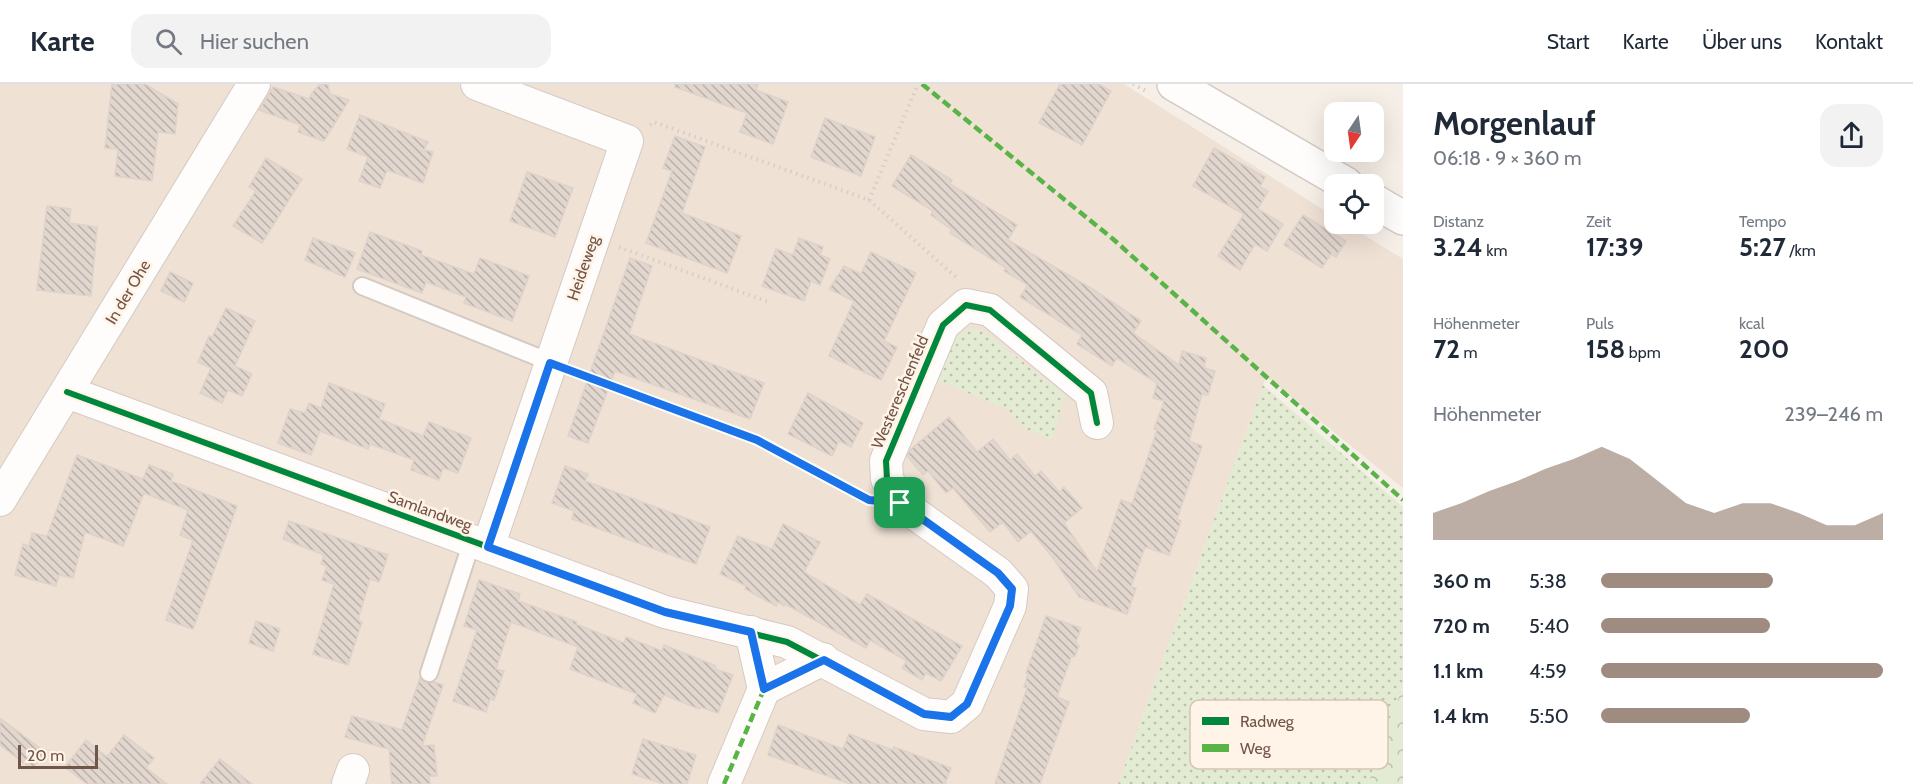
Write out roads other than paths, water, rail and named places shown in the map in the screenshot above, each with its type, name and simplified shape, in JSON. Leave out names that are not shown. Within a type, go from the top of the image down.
[{"type":"street","name":"In der Ohe","points":[[0,500],[254,84]]},
{"type":"street","name":"Heideweg","points":[[477,84],[627,141],[550,363],[480,544]]},
{"type":"street","points":[[1174,84],[1329,174]]},
{"type":"street","points":[[1384,207],[1403,218]]},
{"type":"street","name":"Westereschenfeld","points":[[787,642],[924,714],[951,717],[967,704],[1010,606],[1012,589],[998,573],[900,503],[887,479],[886,462],[943,325],[966,304],[990,310],[1091,393],[1097,423]]},
{"type":"street","name":"Samlandweg","points":[[67,392],[665,612],[787,642]]},
{"type":"street","points":[[724,784],[764,689],[751,632]]},
{"type":"street","points":[[764,689],[824,660]]},
{"type":"lane","points":[[362,286],[550,363]]},
{"type":"lane","points":[[429,673],[480,544]]}]
